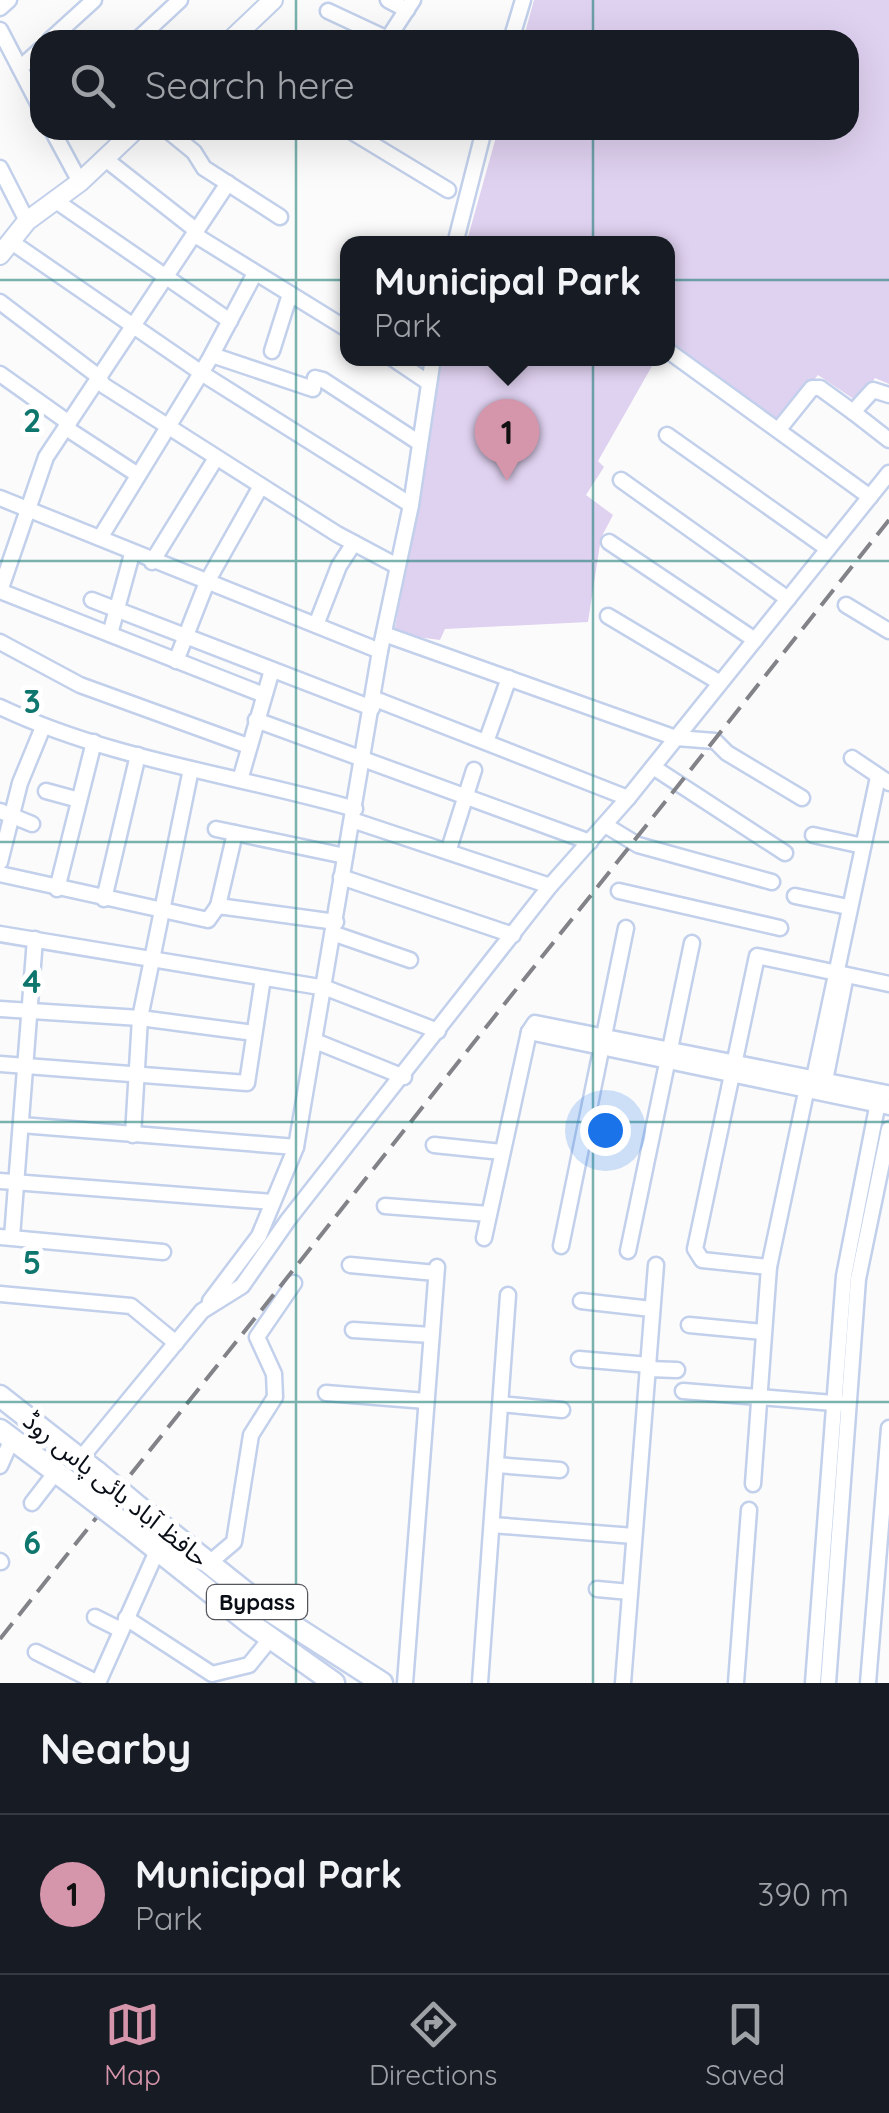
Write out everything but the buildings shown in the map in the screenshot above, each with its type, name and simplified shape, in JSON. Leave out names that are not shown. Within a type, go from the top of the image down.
[{"type":"highway","name":"حافظ آباد بائی پاس روڈ","points":[[0,1396],[89,1465],[158,1550],[270,1639],[311,1677],[334,1683]]},
{"type":"highway","name":"حافظ آباد بائی پاس روڈ","points":[[6,1434],[80,1490],[166,1530],[264,1608],[382,1683]]},
{"type":"main road","points":[[241,30],[273,0]]},
{"type":"main road","points":[[7,249],[28,221],[80,182],[124,140]]},
{"type":"street","points":[[0,8],[9,0]]},
{"type":"street","points":[[61,30],[94,0]]},
{"type":"street","points":[[148,30],[180,0]]},
{"type":"street","points":[[388,0],[410,5],[394,30]]},
{"type":"street","points":[[514,30],[523,0]]},
{"type":"street","points":[[328,11],[369,30]]},
{"type":"street","points":[[0,30],[30,88]]},
{"type":"street","points":[[20,68],[30,59]]},
{"type":"street","points":[[57,140],[80,182]]},
{"type":"street","points":[[179,140],[194,152],[204,168],[280,217]]},
{"type":"street","points":[[366,140],[448,190]]},
{"type":"street","points":[[456,236],[481,140]]},
{"type":"street","points":[[104,158],[254,275],[340,325]]},
{"type":"street","points":[[0,168],[28,221]]},
{"type":"street","points":[[228,183],[46,457],[0,591],[264,695]]},
{"type":"street","points":[[56,201],[230,320]]},
{"type":"street","points":[[7,249],[133,323],[200,371],[411,505]]},
{"type":"street","points":[[100,538],[212,355],[254,275]]},
{"type":"street","points":[[272,351],[290,294]]},
{"type":"street","points":[[0,302],[100,377],[103,385],[354,543],[398,566]]},
{"type":"street","points":[[212,355],[313,389],[316,378],[323,380],[418,442]]},
{"type":"street","points":[[675,356],[870,497]]},
{"type":"street","points":[[404,366],[429,383]]},
{"type":"street","points":[[89,1465],[259,1236],[296,1146],[326,988],[380,651],[411,505],[432,366]]},
{"type":"street","points":[[0,374],[138,475]]},
{"type":"street","points":[[779,429],[812,388],[820,388],[889,440]]},
{"type":"street","points":[[853,412],[873,390],[889,396]]},
{"type":"street","points":[[667,435],[828,549]]},
{"type":"street","points":[[152,562],[216,458]]},
{"type":"street","points":[[202,1311],[242,1286],[288,1220],[404,1077],[550,886],[605,826],[717,681],[755,640],[889,474]]},
{"type":"street","points":[[621,480],[788,599]]},
{"type":"street","points":[[176,661],[207,582],[262,486]]},
{"type":"street","points":[[0,498],[380,651]]},
{"type":"street","points":[[609,542],[755,640]]},
{"type":"street","points":[[316,624],[354,543]]},
{"type":"street","points":[[110,634],[132,554]]},
{"type":"street","points":[[92,600],[272,670],[486,742],[628,798]]},
{"type":"street","points":[[846,605],[889,631]]},
{"type":"street","points":[[608,616],[717,681]]},
{"type":"street","points":[[384,634],[676,738],[715,741],[727,754],[802,798]]},
{"type":"street","points":[[0,642],[80,684],[248,746]]},
{"type":"street","points":[[240,780],[272,670]]},
{"type":"street","points":[[486,742],[509,678]]},
{"type":"street","points":[[0,707],[43,727],[353,814],[448,852],[550,886]]},
{"type":"street","points":[[256,720],[364,763],[590,842]]},
{"type":"street","points":[[0,862],[6,814],[43,727]]},
{"type":"street","points":[[57,889],[94,742]]},
{"type":"street","points":[[104,899],[138,755]]},
{"type":"street","points":[[754,1484],[770,1267],[840,973],[848,907],[883,780],[852,758]]},
{"type":"street","points":[[653,767],[785,853]]},
{"type":"street","points":[[134,1134],[135,1074],[149,959],[191,769]]},
{"type":"street","points":[[448,852],[474,770]]},
{"type":"street","points":[[46,791],[79,800]]},
{"type":"street","points":[[6,814],[32,824]]},
{"type":"street","points":[[605,826],[638,845],[772,882]]},
{"type":"street","points":[[216,829],[346,856]]},
{"type":"street","points":[[0,874],[212,920],[236,833]]},
{"type":"street","points":[[813,835],[864,846]]},
{"type":"street","points":[[342,876],[514,935]]},
{"type":"street","points":[[619,891],[780,928]]},
{"type":"street","points":[[795,896],[848,907]]},
{"type":"street","points":[[218,906],[335,928],[410,960]]},
{"type":"street","points":[[561,1246],[626,928]]},
{"type":"street","points":[[0,934],[326,988],[438,1030]]},
{"type":"street","points":[[36,939],[17,1182],[6,1237],[163,1252]]},
{"type":"street","points":[[628,1251],[692,943]]},
{"type":"street","points":[[770,1267],[702,1260],[695,1250],[757,956],[889,984]]},
{"type":"street","points":[[0,1064],[247,1083],[263,978]]},
{"type":"street","points":[[0,1009],[140,1018],[254,1033]]},
{"type":"street","points":[[484,1238],[532,1028],[884,1099],[851,1278],[832,1544],[813,1683]]},
{"type":"street","points":[[316,1040],[404,1077]]},
{"type":"street","points":[[21,1125],[296,1146]]},
{"type":"street","points":[[851,1278],[889,1128]]},
{"type":"street","points":[[434,1145],[502,1152]]},
{"type":"street","points":[[0,1181],[274,1202]]},
{"type":"street","points":[[385,1206],[488,1214]]},
{"type":"street","points":[[350,1265],[436,1270],[405,1683]]},
{"type":"street","points":[[623,1683],[656,1265]]},
{"type":"street","points":[[208,1564],[234,1542],[251,1436],[275,1396],[274,1374],[257,1337],[294,1283]]},
{"type":"street","points":[[0,1294],[131,1306],[176,1344]]},
{"type":"street","points":[[480,1683],[508,1295]]},
{"type":"street","points":[[582,1301],[652,1309]]},
{"type":"street","points":[[689,1325],[764,1332]]},
{"type":"street","points":[[353,1330],[431,1335]]},
{"type":"street","points":[[578,1359],[677,1370]]},
{"type":"street","points":[[683,1391],[844,1404]]},
{"type":"street","points":[[326,1393],[426,1401]]},
{"type":"street","points":[[500,1404],[562,1410]]},
{"type":"street","points":[[868,1683],[889,1428]]},
{"type":"street","points":[[0,1466],[6,1434]]},
{"type":"street","points":[[496,1465],[560,1470]]},
{"type":"street","points":[[32,1503],[56,1472]]},
{"type":"street","points":[[736,1683],[750,1510]]},
{"type":"street","points":[[492,1525],[634,1536]]},
{"type":"street","points":[[36,1652],[98,1683],[166,1530]]},
{"type":"street","points":[[828,1683],[832,1544]]},
{"type":"street","points":[[596,1589],[630,1592]]},
{"type":"street","points":[[95,1616],[124,1624],[212,1674],[249,1666],[270,1639]]},
{"type":"shaded area","points":[[534,0],[889,0],[889,384],[875,378],[858,402],[818,375],[779,422],[675,349],[675,236],[468,236],[495,140],[859,140],[859,30],[526,30]]},
{"type":"shaded area","points":[[438,366],[652,366],[598,461],[604,467],[586,495],[613,515],[601,538],[588,622],[445,629],[440,640],[394,634]]},
{"type":"railway","points":[[0,1639],[889,520]]},
{"type":"place","name":"Municipal Park","points":[[507,481]]}]
